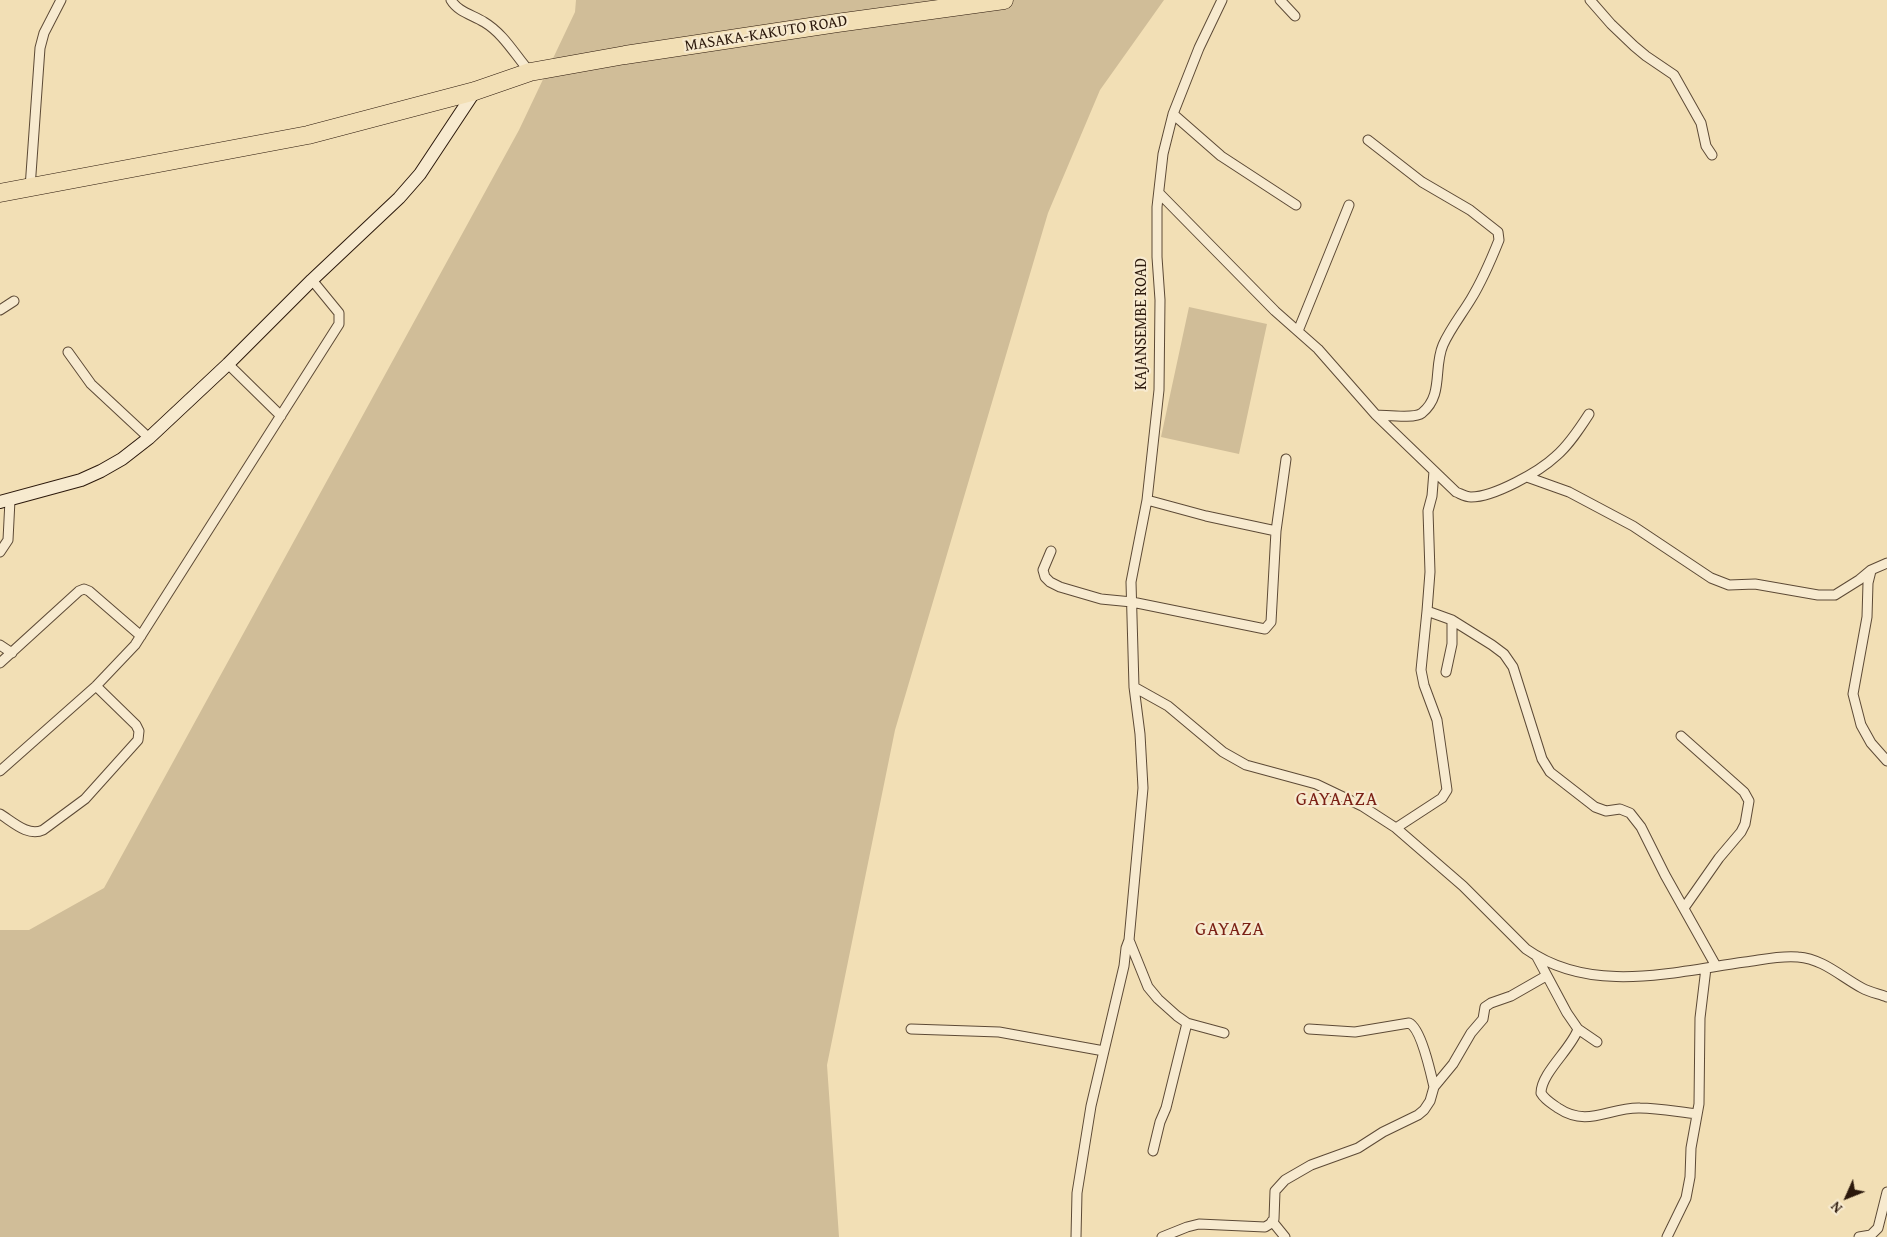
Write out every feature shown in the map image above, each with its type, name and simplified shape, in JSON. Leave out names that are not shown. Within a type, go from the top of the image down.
[{"type":"highway","name":"MASAKA-KAKUTO ROAD","points":[[0,193],[308,135],[475,90],[530,72],[625,55],[1004,0]]},
{"type":"street","points":[[30,188],[40,48],[44,34],[61,0]]},
{"type":"street","points":[[451,0],[458,8],[493,29],[505,39],[530,72]]},
{"type":"street","name":"KAJANSEMBE ROAD","points":[[1076,1237],[1077,1193],[1091,1106],[1129,940],[1143,788],[1140,734],[1134,687],[1131,582],[1147,500],[1159,390],[1160,300],[1156,220],[1163,154],[1173,114],[1199,48],[1222,0]]},
{"type":"street","points":[[1280,0],[1294,16]]},
{"type":"street","points":[[1590,0],[1611,24],[1640,51],[1674,75],[1701,123],[1706,146],[1712,154]]},
{"type":"street","points":[[0,552],[8,540],[5,501],[81,480],[122,459],[149,438],[399,198],[420,174],[475,90]]},
{"type":"street","points":[[1173,114],[1221,156],[1296,205]]},
{"type":"street","points":[[1368,140],[1422,182],[1470,210],[1498,232],[1499,240],[1472,297],[1443,345],[1439,357],[1436,391],[1429,406],[1420,415],[1376,415]]},
{"type":"street","points":[[1159,193],[1275,311],[1318,349],[1376,415],[1456,492],[1469,497],[1480,496],[1527,477],[1558,455],[1589,414]]},
{"type":"street","points":[[1298,331],[1349,205]]},
{"type":"street","points":[[0,771],[96,686],[141,636],[281,416],[339,324],[339,313],[312,280]]},
{"type":"street","points":[[0,310],[14,301]]},
{"type":"street","points":[[68,352],[91,384],[149,438]]},
{"type":"street","points":[[228,364],[281,416]]},
{"type":"street","points":[[1051,551],[1043,570],[1045,577],[1050,582],[1060,587],[1101,599],[1132,602],[1265,629],[1271,622],[1276,531],[1286,459]]},
{"type":"street","points":[[1396,828],[1442,798],[1447,790],[1437,720],[1421,670],[1430,572],[1428,511],[1432,496],[1434,471]]},
{"type":"street","points":[[1527,477],[1569,492],[1633,526],[1711,578],[1728,585],[1755,584],[1818,595],[1835,595],[1871,570],[1887,563]]},
{"type":"street","points":[[1147,500],[1206,516],[1276,531]]},
{"type":"street","points":[[1871,570],[1868,583],[1867,617],[1853,694],[1861,725],[1870,743],[1887,761]]},
{"type":"street","points":[[2,661],[79,591],[84,589],[89,590],[141,636]]},
{"type":"street","points":[[1427,611],[1452,620],[1504,654],[1513,667],[1542,759],[1550,772],[1595,807],[1606,811],[1620,809],[1630,813],[1641,826],[1665,875],[1716,966]]},
{"type":"street","points":[[1446,672],[1452,644],[1452,620]]},
{"type":"street","points":[[1,646],[12,653]]},
{"type":"street","points":[[1,646],[2,661]]},
{"type":"street","points":[[0,814],[29,832],[36,833],[43,830],[85,799],[138,740],[139,731],[136,724],[96,686]]},
{"type":"street","points":[[1134,687],[1168,706],[1223,752],[1246,765],[1316,784],[1362,806],[1396,828],[1463,886],[1526,949],[1537,957],[1568,969],[1607,977],[1645,977],[1797,956],[1819,961],[1864,989],[1887,997]]},
{"type":"street","points":[[1681,736],[1744,792],[1749,801],[1745,824],[1741,832],[1719,858],[1684,908]]},
{"type":"street","points":[[1129,940],[1148,987],[1177,1016],[1187,1022],[1224,1033]]},
{"type":"street","points":[[1537,957],[1546,976],[1578,1029],[1596,1042]]},
{"type":"street","points":[[1667,1237],[1686,1198],[1690,1177],[1691,1148],[1700,1094],[1700,1018],[1706,968]]},
{"type":"street","points":[[1285,1237],[1272,1221],[1273,1196],[1278,1186],[1311,1165],[1358,1148],[1383,1132],[1418,1115],[1430,1102],[1434,1087],[1453,1064],[1471,1033],[1484,1019],[1485,1008],[1491,1003],[1511,996],[1546,976]]},
{"type":"street","points":[[1153,1151],[1160,1122],[1166,1108],[1187,1022]]},
{"type":"street","points":[[1310,1030],[1355,1032],[1409,1023],[1413,1024],[1418,1033],[1434,1087]]},
{"type":"street","points":[[911,1029],[999,1032],[1104,1051]]},
{"type":"street","points":[[1578,1029],[1576,1036],[1567,1046],[1542,1085],[1540,1093],[1546,1100],[1565,1112],[1586,1118],[1596,1117],[1625,1108],[1697,1114]]},
{"type":"street","points":[[1859,1237],[1871,1235],[1878,1228],[1887,1192]]},
{"type":"street","points":[[1162,1237],[1199,1224],[1264,1227],[1272,1221]]},
{"type":"shaded area","points":[[576,0],[1164,0],[1100,90],[1048,213],[895,730],[827,1065],[839,1237],[0,1237],[0,930],[29,930],[104,888],[519,130],[575,12]]},
{"type":"shaded area","points":[[1189,307],[1267,324],[1239,454],[1161,437]]},
{"type":"district","name":"GAYAAZA","points":[[1337,800]]},
{"type":"district","name":"GAYAZA","points":[[1230,930]]}]
